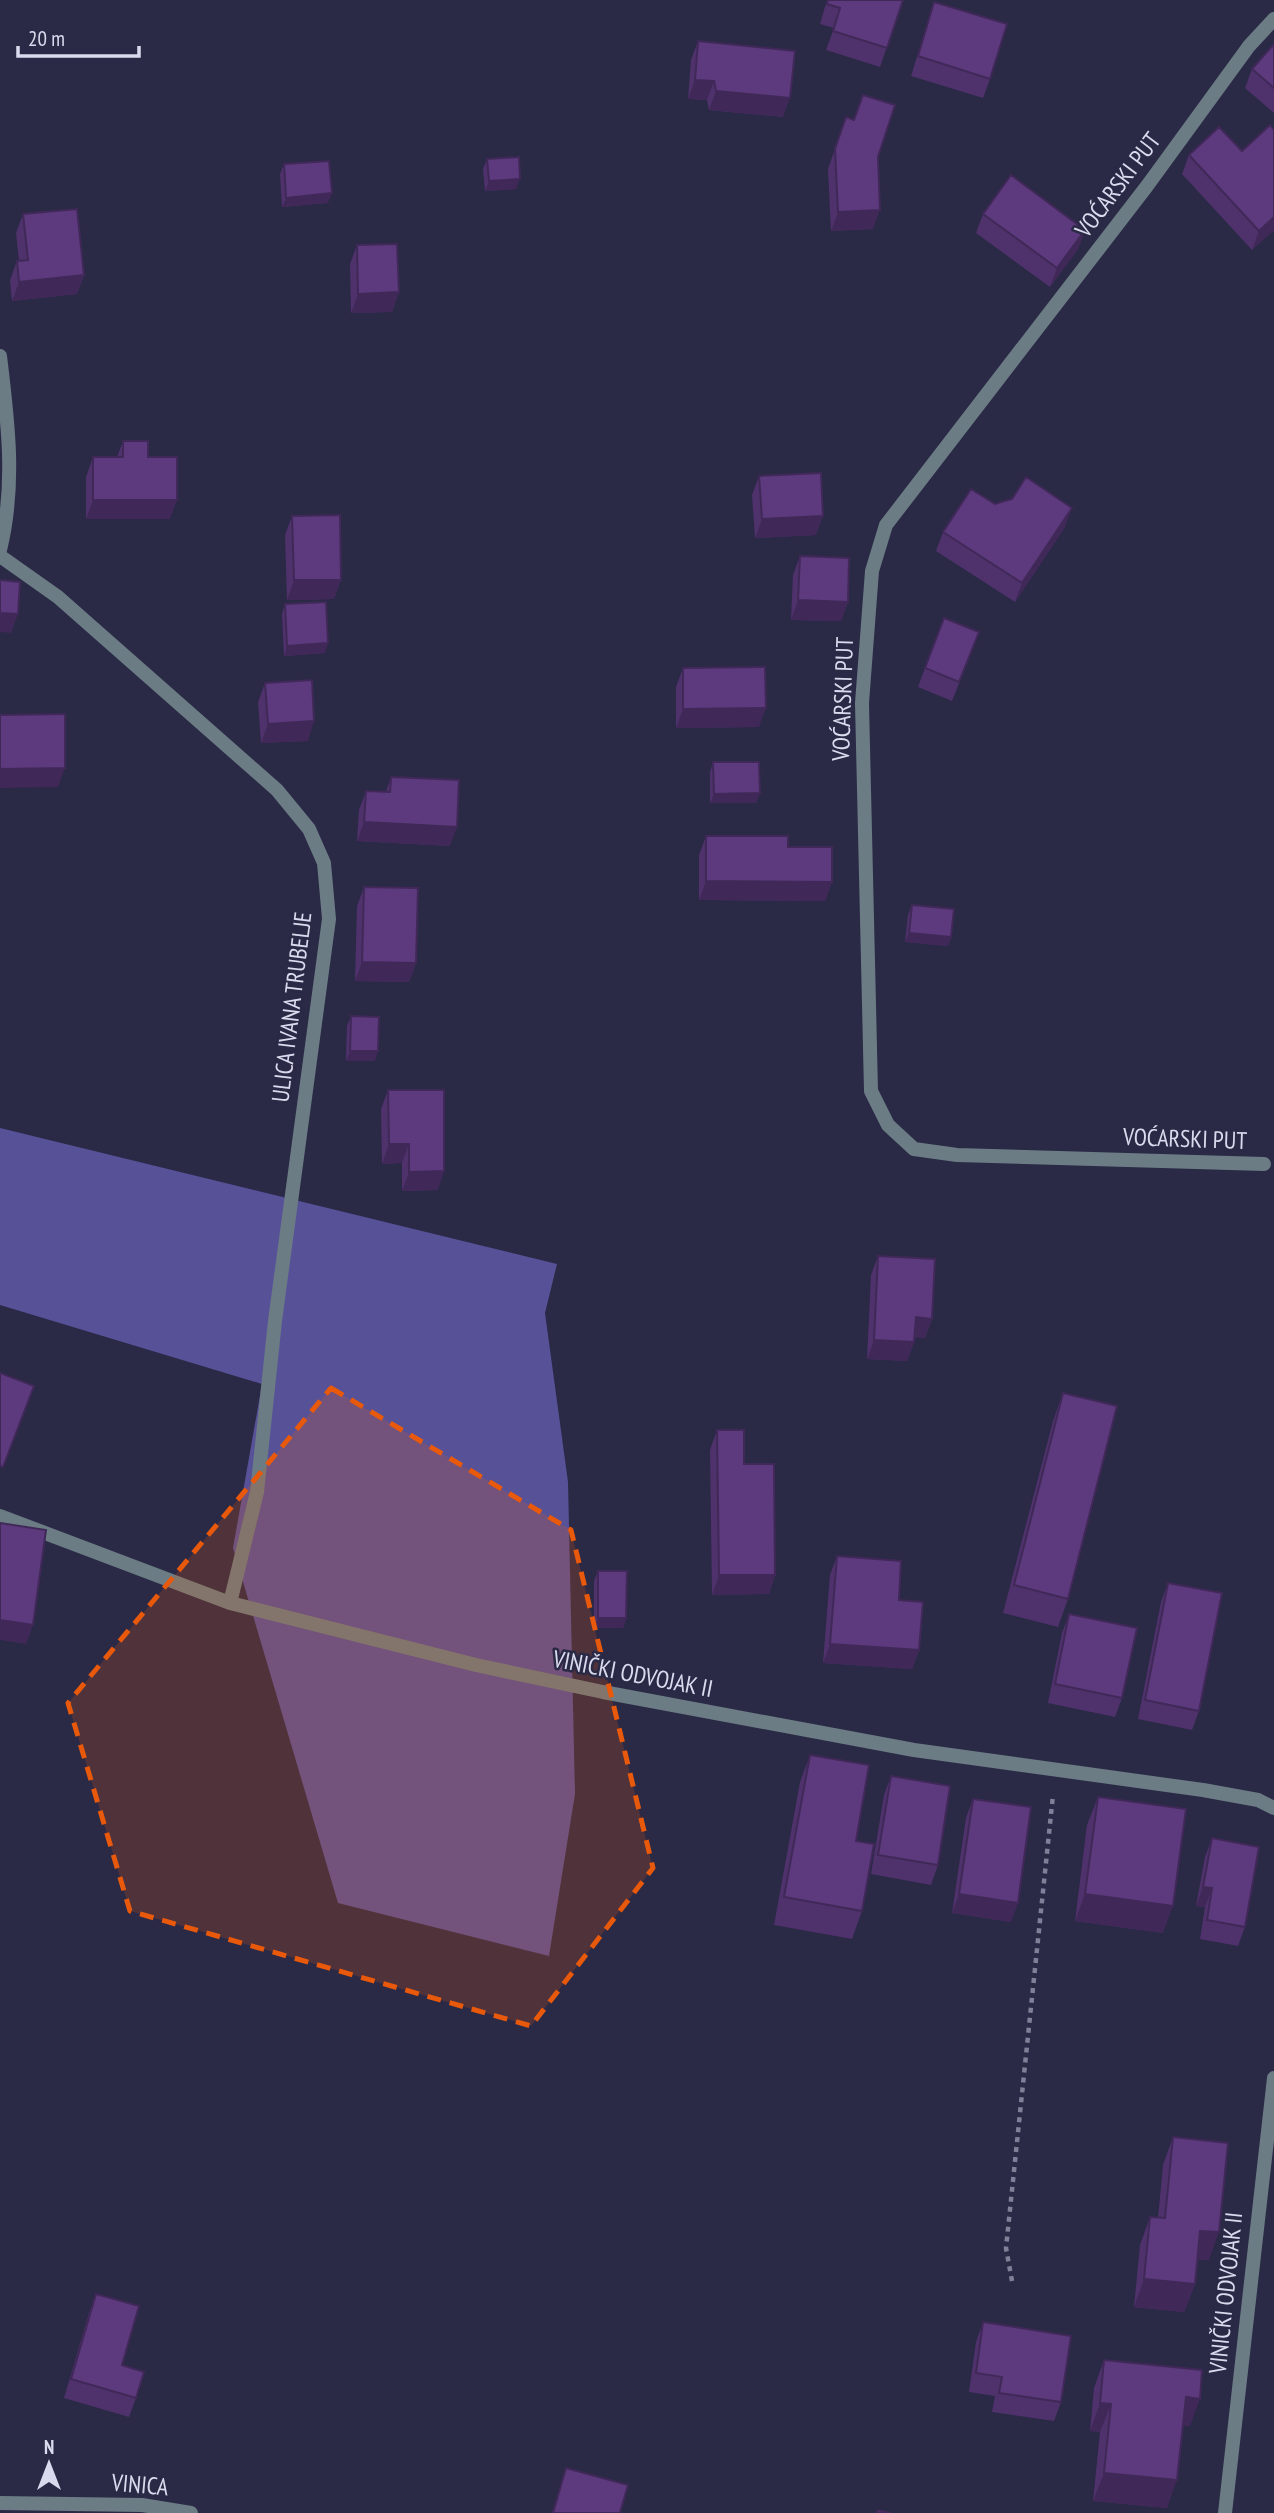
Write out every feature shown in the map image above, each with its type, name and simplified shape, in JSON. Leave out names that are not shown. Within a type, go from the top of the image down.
[{"type":"street","name":"VOĆARSKI PUT","points":[[1264,1164],[957,1156],[914,1149],[888,1125],[871,1091],[862,703],[872,572],[886,525],[1147,186],[1250,46],[1274,19]]},
{"type":"street","points":[[0,356],[7,409],[11,477],[7,523],[0,550]]},
{"type":"street","name":"ULICA IVANA TRUBELJE","points":[[0,556],[58,597],[277,790],[309,829],[324,863],[329,919],[276,1308],[257,1492],[230,1602]]},
{"type":"street","name":"VINIČKI ODVOJAK II","points":[[0,1516],[230,1602],[476,1665],[603,1692],[914,1749],[1203,1790],[1258,1800],[1274,1808]]},
{"type":"street","name":"VINIČKI ODVOJAK II","points":[[1225,2513],[1274,2078]]},
{"type":"street","name":"VINICA","points":[[0,2503],[39,2508],[142,2505],[191,2513]]},
{"type":"path","points":[[1012,2281],[1006,2248],[1056,1768]]},
{"type":"highlighted area","points":[[331,1388],[571,1530],[653,1868],[531,2026],[130,1911],[68,1703]]},
{"type":"shaded area","points":[[0,1128],[557,1264],[545,1313],[568,1482],[575,1794],[549,1956],[338,1903],[233,1548],[262,1384],[0,1305]]},
{"type":"building","points":[[828,0],[903,0],[887,48],[833,31],[840,8],[827,4]]},
{"type":"building","points":[[934,2],[1007,24],[990,79],[918,56]]},
{"type":"building","points":[[698,41],[795,51],[790,98],[716,91],[714,81],[695,80]]},
{"type":"building","points":[[1274,44],[1274,88],[1252,69]]},
{"type":"building","points":[[863,95],[895,105],[878,157],[880,210],[838,212],[835,149],[846,117],[854,120]]},
{"type":"building","points":[[1270,125],[1274,130],[1274,217],[1259,231],[1189,155],[1219,127],[1242,151]]},
{"type":"building","points":[[519,157],[520,179],[489,181],[487,159]]},
{"type":"building","points":[[329,161],[332,193],[286,198],[284,164]]},
{"type":"building","points":[[1011,175],[1085,230],[1057,268],[983,214]]},
{"type":"building","points":[[77,209],[84,275],[19,282],[17,261],[28,260],[23,214]]},
{"type":"building","points":[[397,244],[399,292],[358,294],[357,245]]},
{"type":"building","points":[[123,441],[148,441],[148,457],[177,457],[177,500],[93,500],[93,457],[123,457]]},
{"type":"building","points":[[821,473],[823,516],[762,519],[759,476]]},
{"type":"building","points":[[1026,477],[1072,508],[1022,583],[943,532],[971,489],[995,504],[1012,499]]},
{"type":"building","points":[[340,515],[341,580],[294,580],[292,516]]},
{"type":"building","points":[[800,556],[849,558],[848,602],[798,600]]},
{"type":"building","points":[[0,580],[20,582],[18,614],[0,613]]},
{"type":"building","points":[[326,602],[328,643],[287,646],[285,604]]},
{"type":"building","points":[[944,618],[979,632],[959,682],[925,668]]},
{"type":"building","points":[[765,667],[766,708],[683,709],[683,668]]},
{"type":"building","points":[[312,680],[314,721],[268,724],[265,683]]},
{"type":"building","points":[[65,714],[65,768],[0,769],[0,715]]},
{"type":"building","points":[[713,762],[759,762],[760,793],[714,794]]},
{"type":"building","points":[[391,777],[459,780],[457,827],[364,822],[366,791],[390,792]]},
{"type":"building","points":[[706,836],[788,836],[788,847],[832,847],[832,882],[706,881]]},
{"type":"building","points":[[364,887],[418,888],[416,963],[362,962]]},
{"type":"building","points":[[912,905],[954,909],[951,937],[909,933]]},
{"type":"building","points":[[351,1016],[379,1017],[378,1051],[350,1051]]},
{"type":"building","points":[[388,1090],[444,1090],[444,1171],[409,1172],[409,1144],[389,1144]]},
{"type":"building","points":[[878,1256],[935,1259],[932,1319],[916,1317],[914,1342],[874,1340]]},
{"type":"building","points":[[0,1373],[34,1386],[3,1467],[0,1466]]},
{"type":"building","points":[[1063,1393],[1117,1406],[1068,1599],[1014,1585]]},
{"type":"building","points":[[717,1430],[744,1430],[744,1464],[774,1464],[775,1575],[719,1575]]},
{"type":"building","points":[[0,1523],[46,1530],[33,1625],[0,1620]]},
{"type":"building","points":[[837,1556],[901,1561],[899,1600],[923,1602],[919,1650],[830,1644]]},
{"type":"building","points":[[598,1571],[627,1571],[626,1618],[598,1618]]},
{"type":"building","points":[[1168,1583],[1222,1593],[1199,1711],[1145,1700]]},
{"type":"building","points":[[1069,1614],[1137,1628],[1122,1698],[1055,1684]]},
{"type":"building","points":[[810,1755],[869,1765],[856,1841],[874,1844],[862,1911],[784,1897]]},
{"type":"building","points":[[891,1776],[950,1786],[938,1865],[878,1855]]},
{"type":"building","points":[[1098,1797],[1186,1809],[1173,1906],[1085,1894]]},
{"type":"building","points":[[973,1799],[1031,1807],[1018,1903],[959,1894]]},
{"type":"building","points":[[1212,1838],[1259,1847],[1245,1927],[1207,1920],[1212,1888],[1203,1887]]},
{"type":"building","points":[[1173,2137],[1228,2143],[1219,2232],[1200,2231],[1195,2284],[1144,2279],[1150,2217],[1165,2218]]},
{"type":"building","points":[[96,2294],[139,2306],[122,2365],[144,2372],[136,2398],[71,2379]]},
{"type":"building","points":[[983,2322],[1071,2336],[1061,2402],[999,2393],[1002,2377],[976,2373]]},
{"type":"building","points":[[1104,2360],[1202,2370],[1200,2399],[1186,2397],[1177,2480],[1104,2473],[1111,2404],[1100,2403]]},
{"type":"building","points":[[566,2468],[628,2485],[620,2513],[553,2513]]}]
